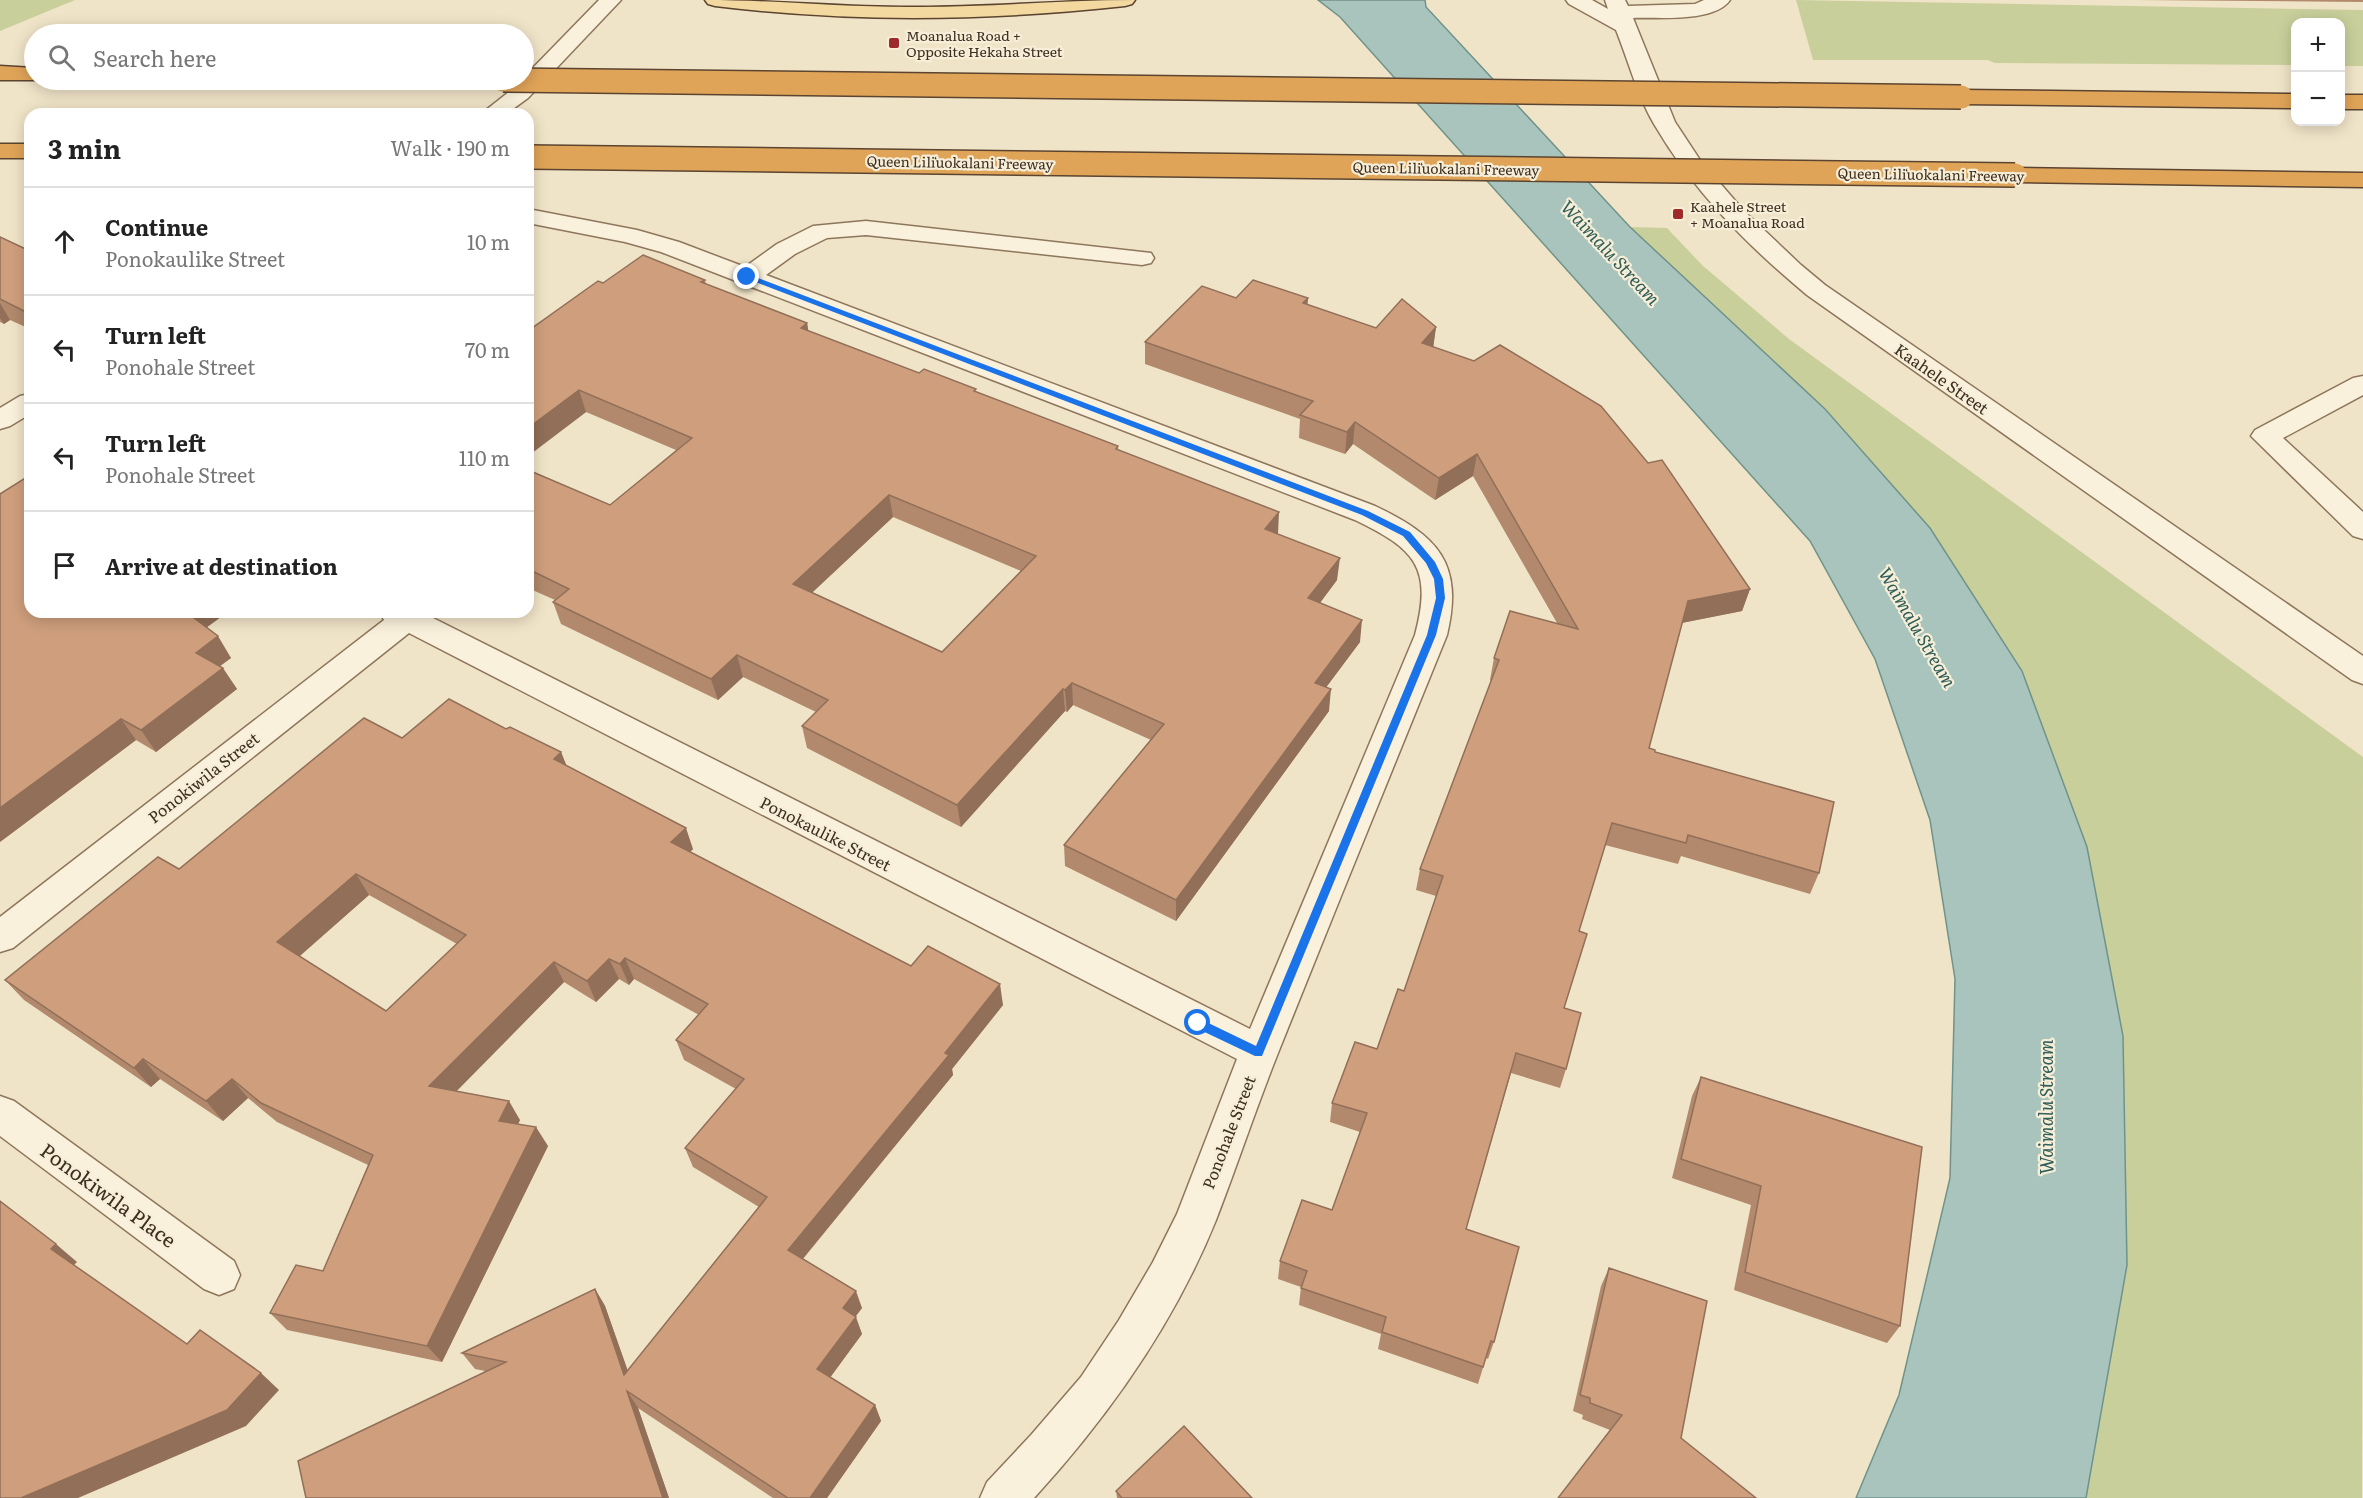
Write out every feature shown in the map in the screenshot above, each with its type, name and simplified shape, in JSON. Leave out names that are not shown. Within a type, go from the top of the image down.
[{"type":"highway","points":[[0,73],[24,74]]},
{"type":"highway","points":[[534,80],[2291,101]]},
{"type":"highway","points":[[2345,102],[2363,102]]},
{"type":"highway","points":[[0,151],[24,151]]},
{"type":"highway","name":"Queen Liliʻuokalani Freeway","points":[[534,157],[2363,180]]},
{"type":"main road","points":[[715,0],[861,13],[1125,0]]},
{"type":"street","points":[[534,79],[610,0]]},
{"type":"street","points":[[1576,0],[1621,13],[1699,10],[1720,0]]},
{"type":"street","name":"Kaahele Street","points":[[1621,13],[1664,122],[1691,164],[1735,216],[1792,270],[2363,672]]},
{"type":"street","points":[[500,108],[523,90]]},
{"type":"street","name":"Ponohale Street","points":[[534,217],[628,235],[670,247],[1365,513],[1407,534],[1430,562],[1438,579],[1440,598],[1431,635],[1258,1052],[1195,1221],[1168,1276],[1134,1335],[1096,1392],[1003,1498]]},
{"type":"street","points":[[747,277],[786,249],[822,231],[866,228],[1142,258]]},
{"type":"street","points":[[2363,384],[2265,436],[2363,529]]},
{"type":"street","points":[[2331,497],[2363,506]]},
{"type":"street","name":"Ponokiwila Street","points":[[0,937],[397,618]]},
{"type":"street","name":"Ponokaulike Street","points":[[407,618],[1258,1052]]},
{"type":"street","name":"Ponokiwila Place","points":[[0,1113],[219,1275]]},
{"type":"green space","points":[[0,0],[75,0],[0,31]]},
{"type":"green space","points":[[1796,0],[2363,10],[2363,66],[2345,66],[2345,18],[2291,18],[2291,65],[1995,63],[1988,60],[1813,60]]},
{"type":"green space","points":[[1630,227],[1667,228],[1702,265],[1789,339],[2363,757],[2362,1498],[2086,1498],[2127,1265],[2123,1036],[2087,847],[2022,671],[1930,528],[1825,409]]},
{"type":"water","name":"Waimalu Stream","points":[[1318,0],[1425,0],[1426,7],[1630,227],[1825,409],[1930,528],[2022,671],[2087,847],[2123,1036],[2127,1265],[2086,1498],[1856,1498],[1899,1395],[1950,1178],[1955,979],[1930,820],[1875,659],[1810,541],[1340,17]]},
{"type":"building","points":[[0,237],[24,248],[24,311],[0,299]]},
{"type":"building","points":[[643,255],[705,280],[701,282],[807,323],[801,328],[919,373],[924,369],[976,389],[974,391],[1118,446],[1116,449],[1279,512],[1265,529],[1340,558],[1308,598],[1362,620],[1315,683],[1331,689],[1176,900],[1064,845],[1164,724],[1072,683],[1065,690],[1063,689],[957,805],[802,726],[828,700],[737,655],[711,679],[553,602],[569,589],[534,572],[534,473],[610,505],[692,438],[579,390],[534,424],[534,327],[598,281],[603,283]],"holes":[[[889,495],[1036,556],[942,652],[793,584]]]},
{"type":"building","points":[[1253,280],[1308,298],[1303,303],[1376,328],[1402,299],[1436,327],[1422,343],[1474,361],[1500,345],[1601,406],[1648,463],[1662,460],[1750,589],[1688,601],[1649,748],[1655,752],[1834,802],[1819,873],[1688,835],[1686,843],[1612,823],[1579,931],[1587,934],[1564,1008],[1581,1013],[1566,1069],[1516,1053],[1466,1229],[1519,1247],[1494,1342],[1491,1341],[1483,1367],[1382,1332],[1386,1317],[1301,1288],[1307,1271],[1280,1261],[1302,1200],[1332,1210],[1367,1113],[1332,1103],[1355,1042],[1377,1049],[1398,989],[1404,991],[1443,876],[1420,869],[1499,660],[1494,658],[1510,611],[1578,629],[1477,454],[1439,478],[1355,422],[1347,432],[1300,415],[1313,401],[1145,342],[1202,286],[1236,298]]},
{"type":"building","points":[[24,479],[24,618],[194,618],[218,636],[196,653],[223,668],[141,730],[121,719],[0,808],[0,494]]},
{"type":"building","points":[[449,699],[506,729],[510,727],[561,752],[554,759],[686,828],[671,842],[911,966],[928,946],[1000,984],[945,1053],[949,1055],[788,1250],[856,1291],[843,1308],[856,1317],[817,1369],[875,1405],[810,1498],[788,1498],[627,1391],[663,1498],[306,1498],[298,1461],[506,1362],[462,1353],[595,1289],[624,1375],[767,1197],[685,1148],[744,1079],[676,1040],[708,1004],[625,958],[620,964],[609,959],[587,981],[554,962],[429,1086],[509,1101],[499,1121],[536,1127],[427,1346],[270,1313],[296,1265],[323,1271],[373,1155],[261,1103],[232,1079],[206,1101],[143,1059],[134,1068],[5,980],[158,857],[179,869],[364,718],[402,738]],"holes":[[[356,874],[466,935],[386,1011],[277,942]]]},
{"type":"building","points":[[1701,1077],[1922,1147],[1900,1326],[1745,1272],[1761,1186],[1681,1159]]},
{"type":"building","points":[[0,1201],[56,1244],[51,1249],[187,1344],[200,1330],[261,1373],[227,1410],[21,1498],[0,1498]]},
{"type":"building","points":[[1609,1268],[1707,1301],[1681,1438],[1756,1498],[1558,1498],[1622,1415],[1590,1403],[1590,1398],[1580,1395]]},
{"type":"building","points":[[1184,1426],[1252,1498],[1122,1498],[1116,1491]]},
{"type":"place","name":"Moanalua Road + Opposite Hekaha Street","points":[[894,43]]},
{"type":"place","name":"Kaahele Street + Moanalua Road","points":[[1678,214]]},
{"type":"route","points":[[747,277],[1365,513],[1407,534],[1430,562],[1438,579],[1440,598],[1438,616],[1258,1052],[1198,1023]]}]
